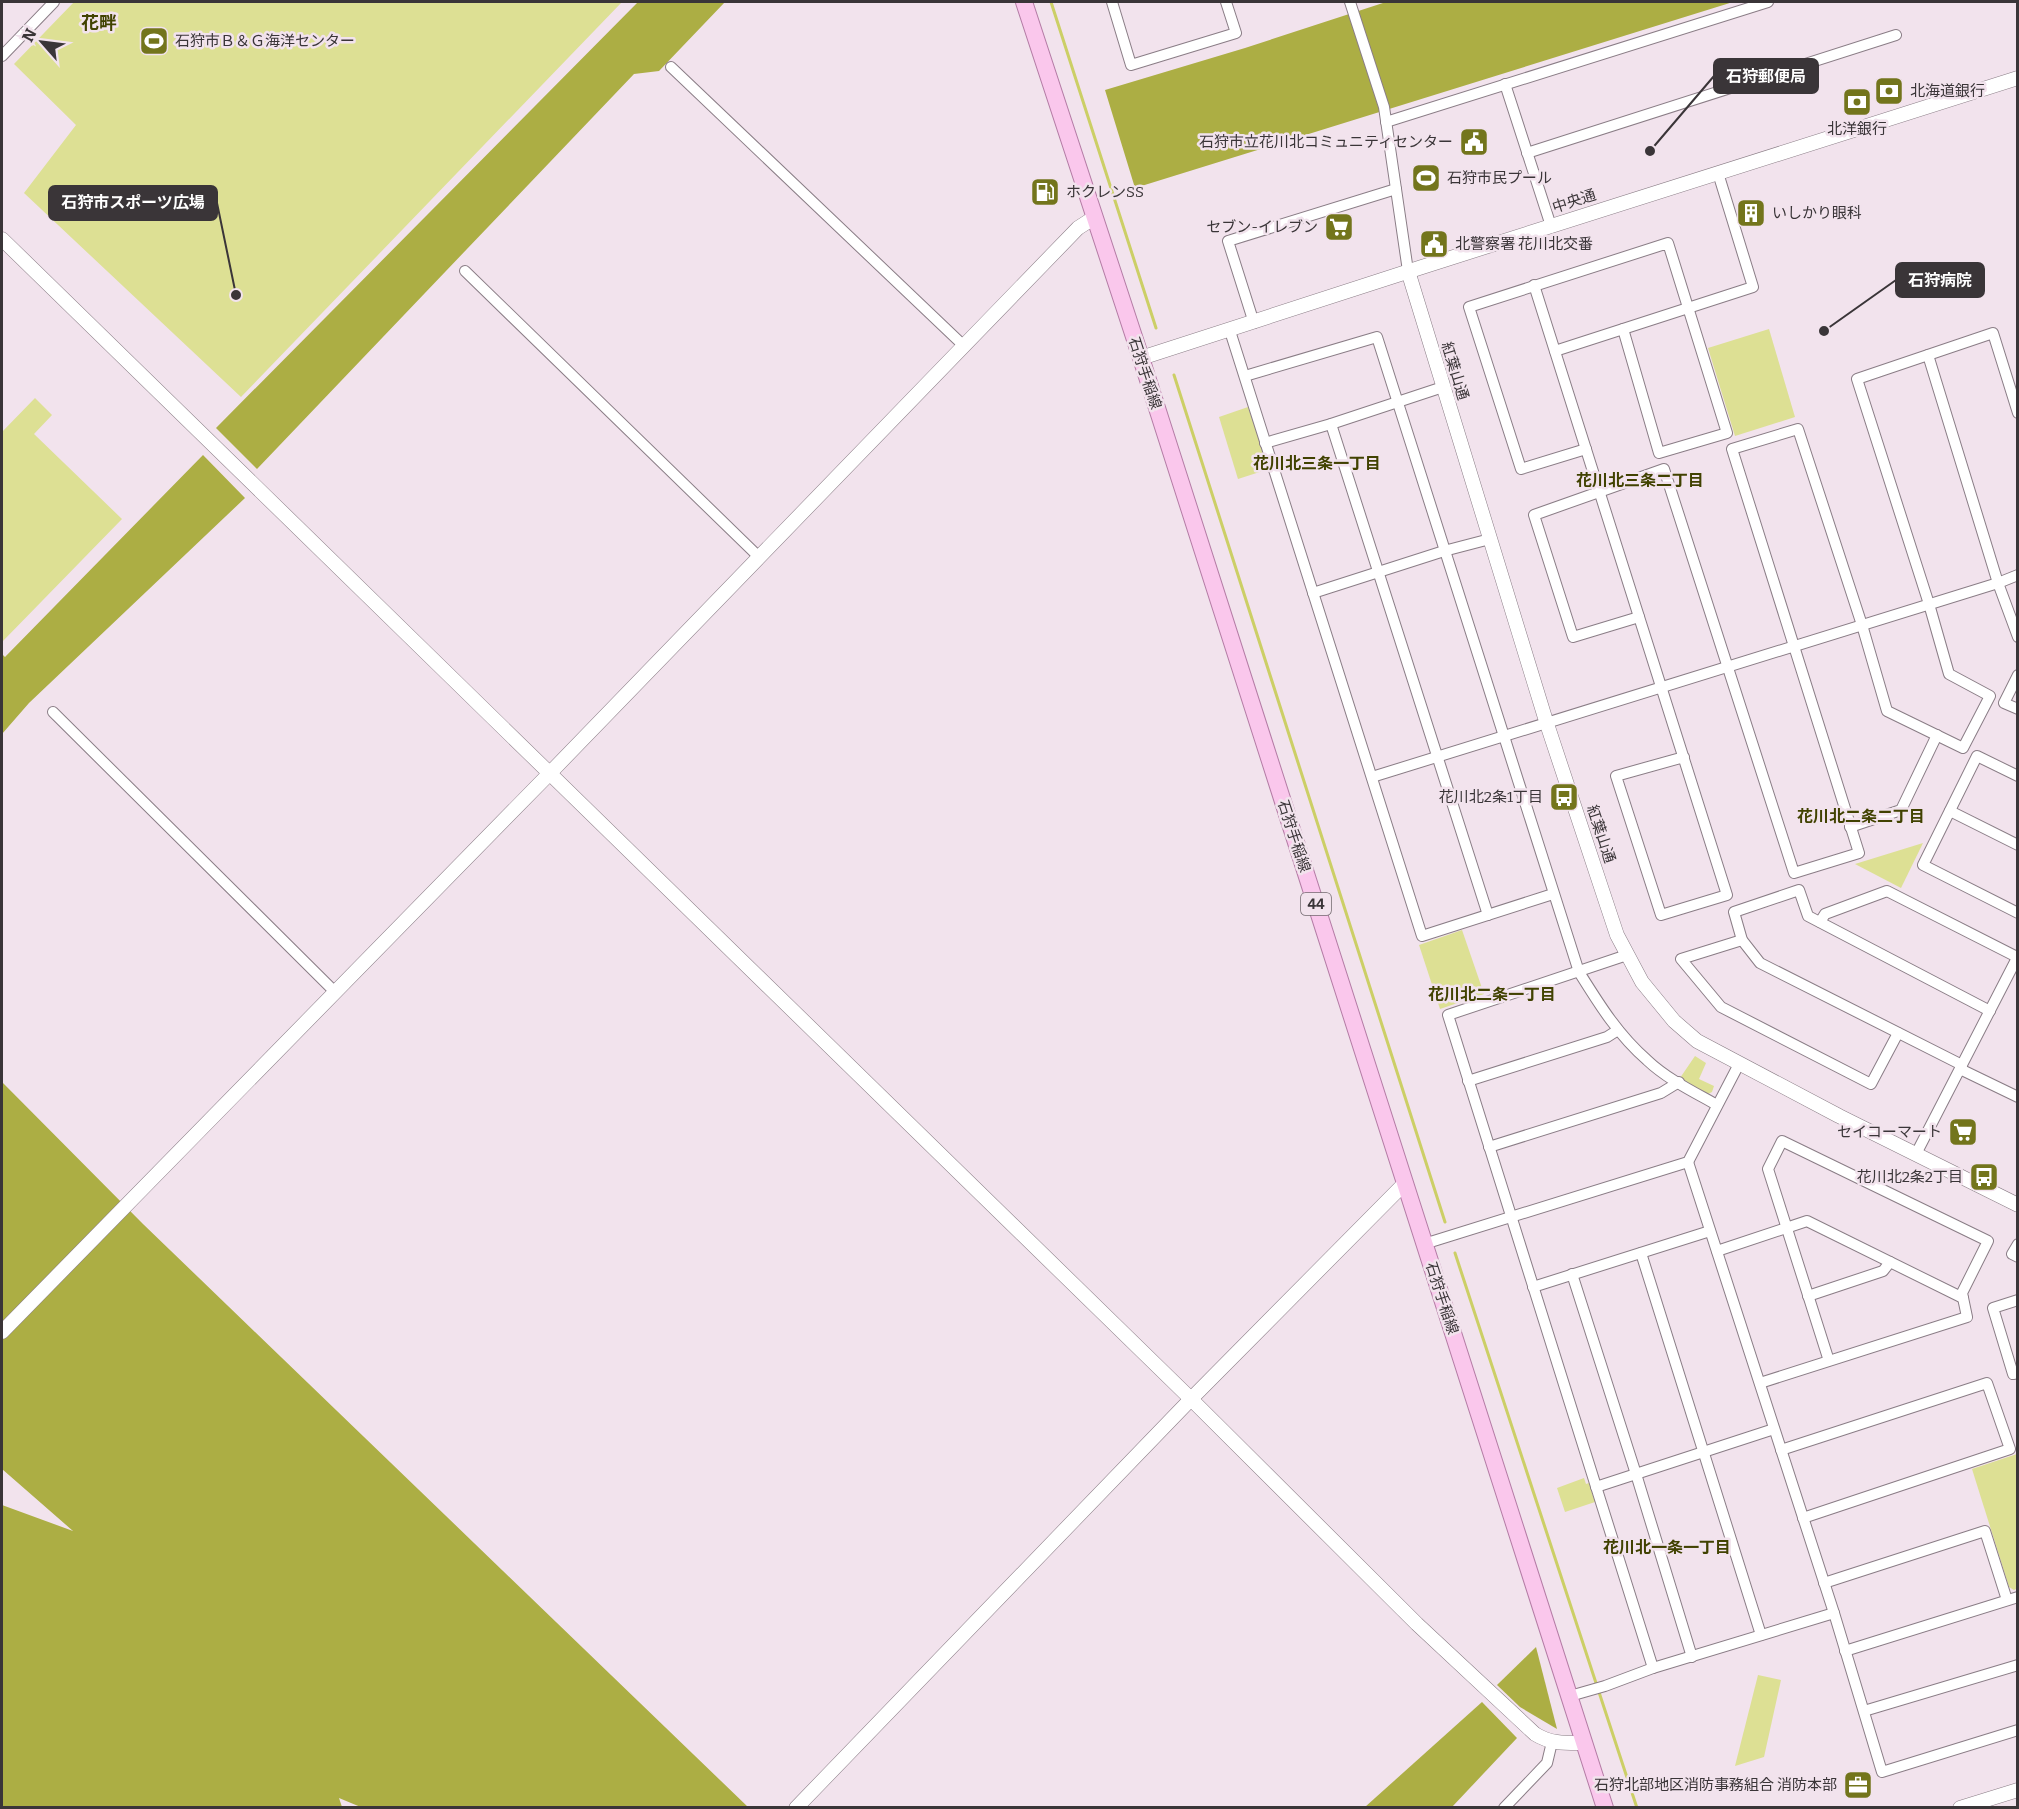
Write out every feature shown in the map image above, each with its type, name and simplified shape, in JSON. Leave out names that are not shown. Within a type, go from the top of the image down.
[{"type":"main road","name":"石狩手稲線","points":[[1024,2],[1141,358],[1605,1808]]},
{"type":"street","points":[[2,56],[54,2]]},
{"type":"street","points":[[1112,2],[1131,65],[1236,33],[1226,2]]},
{"type":"street","points":[[1350,2],[1384,107],[1408,271]]},
{"type":"street","points":[[1386,122],[1768,2]]},
{"type":"street","points":[[1527,153],[1896,35]]},
{"type":"street","points":[[671,67],[964,346]]},
{"type":"street","name":"中央通","points":[[1141,358],[2018,78]]},
{"type":"street","points":[[1505,84],[1551,226]]},
{"type":"street","points":[[1555,351],[1753,287],[1718,173]]},
{"type":"street","points":[[1254,323],[1228,241],[1396,189]]},
{"type":"street","points":[[2,1332],[550,773],[1078,228],[1095,217]]},
{"type":"street","points":[[2,239],[1191,1399],[1417,1624],[1535,1734],[1552,1742],[1584,1743]]},
{"type":"street","points":[[1586,448],[1521,469],[1469,307],[1668,243],[1727,433],[1659,453],[1623,329]]},
{"type":"street","points":[[465,271],[759,557]]},
{"type":"street","name":"紅葉山通","points":[[1408,271],[1546,722],[1617,935],[1642,982],[1674,1021],[1697,1041],[2018,1205]]},
{"type":"street","points":[[1534,285],[1684,757],[1727,895],[1661,915],[1616,776],[1684,757]]},
{"type":"street","points":[[1230,331],[1422,936],[1553,894]]},
{"type":"street","points":[[1639,617],[1573,637],[1534,515],[1664,469],[1794,873],[1859,853],[1732,449],[1798,429],[1862,625],[1887,711],[1963,748],[1990,696],[1949,674],[1857,379],[1993,333],[2018,412]]},
{"type":"street","points":[[1245,376],[1377,337],[1579,972],[1618,1030],[1648,1062],[1678,1083],[1718,1105]]},
{"type":"street","points":[[1928,356],[1998,583],[2018,637]]},
{"type":"street","points":[[1266,443],[1443,387]]},
{"type":"street","points":[[1331,424],[1488,915]]},
{"type":"street","points":[[1313,592],[1490,539]]},
{"type":"street","points":[[1372,777],[1998,583],[2018,574]]},
{"type":"street","points":[[2018,675],[2004,703],[2018,709]]},
{"type":"street","points":[[53,712],[335,992]]},
{"type":"street","points":[[1850,827],[1901,810],[1938,735]]},
{"type":"street","points":[[2018,776],[1977,756],[1923,865],[2018,913]]},
{"type":"street","points":[[1950,811],[2018,845]]},
{"type":"street","points":[[1990,1011],[1808,916],[1799,890],[1734,912],[1742,940],[1760,963],[2018,1097]]},
{"type":"street","points":[[1820,922],[1825,914],[1887,891],[2017,957],[1917,1154]]},
{"type":"street","points":[[1742,940],[1681,959],[1721,1007],[1871,1084],[1898,1033]]},
{"type":"street","points":[[1627,955],[1448,1015],[1653,1668]]},
{"type":"street","points":[[1468,1081],[1607,1037],[1618,1030]]},
{"type":"street","points":[[1424,1244],[1688,1162],[1739,1064]]},
{"type":"street","points":[[1489,1147],[1661,1093],[1678,1083]]},
{"type":"street","points":[[1760,1383],[1967,1317],[1962,1293],[1988,1241],[1782,1141],[1768,1169],[1828,1361]]},
{"type":"street","points":[[1688,1162],[1834,1613],[1882,1772],[2018,1730]]},
{"type":"street","points":[[796,1808],[1191,1399],[1405,1183]]},
{"type":"street","points":[[1717,1251],[1807,1221],[1963,1298]]},
{"type":"street","points":[[1533,1287],[1710,1231]]},
{"type":"street","points":[[2018,1244],[2012,1254],[2018,1257]]},
{"type":"street","points":[[1641,1252],[1761,1635]]},
{"type":"street","points":[[1808,1296],[1882,1270],[1890,1262]]},
{"type":"street","points":[[1572,1274],[1692,1656]]},
{"type":"street","points":[[2018,1300],[1993,1308],[2013,1374],[2018,1373]]},
{"type":"street","points":[[1781,1450],[1987,1383],[2010,1449],[1803,1518]]},
{"type":"street","points":[[1596,1487],[1774,1429]]},
{"type":"street","points":[[1824,1583],[1985,1531],[2012,1599],[1845,1651]]},
{"type":"street","points":[[1570,1696],[1653,1668],[1834,1613]]},
{"type":"street","points":[[1864,1711],[2018,1665]]},
{"type":"street","points":[[1508,1806],[1547,1763],[1552,1742]]},
{"type":"street","points":[[1960,1808],[2018,1790]]},
{"type":"green space","points":[[74,2],[622,2],[241,397],[24,193],[76,125],[14,64]]},
{"type":"green space","points":[[1769,329],[1795,417],[1735,436],[1708,348]]},
{"type":"green space","points":[[35,398],[52,415],[34,434],[122,519],[2,642],[2,432]]},
{"type":"green space","points":[[1248,407],[1269,469],[1238,479],[1219,417]]},
{"type":"green space","points":[[1923,843],[1901,888],[1855,864]]},
{"type":"green space","points":[[1462,930],[1484,994],[1440,1009],[1419,945]]},
{"type":"green space","points":[[1695,1056],[1706,1063],[1699,1079],[1714,1086],[1712,1092],[1708,1094],[1680,1078]]},
{"type":"green space","points":[[2017,1454],[2018,1588],[2014,1590],[2009,1587],[1972,1469]]},
{"type":"green space","points":[[1584,1478],[1586,1484],[1589,1483],[1595,1502],[1565,1512],[1557,1488]]},
{"type":"green space","points":[[1758,1675],[1781,1680],[1764,1757],[1735,1766]]},
{"type":"shaded area","points":[[638,2],[725,2],[659,71],[634,74],[257,469],[216,428]]},
{"type":"shaded area","points":[[1386,2],[1733,2],[1135,188],[1105,90]]},
{"type":"shaded area","points":[[203,455],[245,498],[29,703],[2,734],[2,654],[5,657]]},
{"type":"shaded area","points":[[2,1082],[143,1224],[748,1807],[363,1808],[339,1798],[342,1807],[2,1807],[2,1505],[73,1531],[2,1469]]},
{"type":"shaded area","points":[[1536,1647],[1557,1729],[1520,1707],[1497,1685]]},
{"type":"shaded area","points":[[1482,1702],[1517,1738],[1452,1807],[1365,1807]]},
{"type":"waterway","points":[[1051,2],[1156,328]]},
{"type":"waterway","points":[[1174,375],[1445,1222]]},
{"type":"waterway","points":[[1455,1253],[1637,1808]]},
{"type":"place","name":"石狩市Ｂ＆Ｇ海洋センター","points":[[154,41]]},
{"type":"place","name":"北海道銀行","points":[[1889,91]]},
{"type":"place","name":"北洋銀行","points":[[1857,102]]},
{"type":"place","name":"石狩市立花川北コミュニティセンター","points":[[1474,142]]},
{"type":"place","name":"石狩郵便局","points":[[1650,151]]},
{"type":"place","name":"石狩市民プール","points":[[1426,178]]},
{"type":"place","name":"ホクレンSS","points":[[1045,192]]},
{"type":"place","name":"いしかり眼科","points":[[1751,213]]},
{"type":"place","name":"セブン-イレブン","points":[[1339,227]]},
{"type":"place","name":"北警察署 花川北交番","points":[[1434,244]]},
{"type":"place","name":"石狩市スポーツ広場","points":[[236,295]]},
{"type":"place","name":"石狩病院","points":[[1824,331]]},
{"type":"place","name":"花川北2条1丁目","points":[[1564,797]]},
{"type":"place","name":"セイコーマート","points":[[1963,1132]]},
{"type":"place","name":"花川北2条2丁目","points":[[1984,1177]]},
{"type":"place","name":"石狩北部地区消防事務組合 消防本部","points":[[1858,1785]]},
{"type":"district","name":"花畔","points":[[99,23]]},
{"type":"district","name":"花川北三条一丁目","points":[[1317,463]]},
{"type":"district","name":"花川北三条二丁目","points":[[1640,480]]},
{"type":"district","name":"花川北二条二丁目","points":[[1861,816]]},
{"type":"district","name":"花川北二条一丁目","points":[[1492,994]]},
{"type":"district","name":"花川北一条一丁目","points":[[1667,1547]]}]
